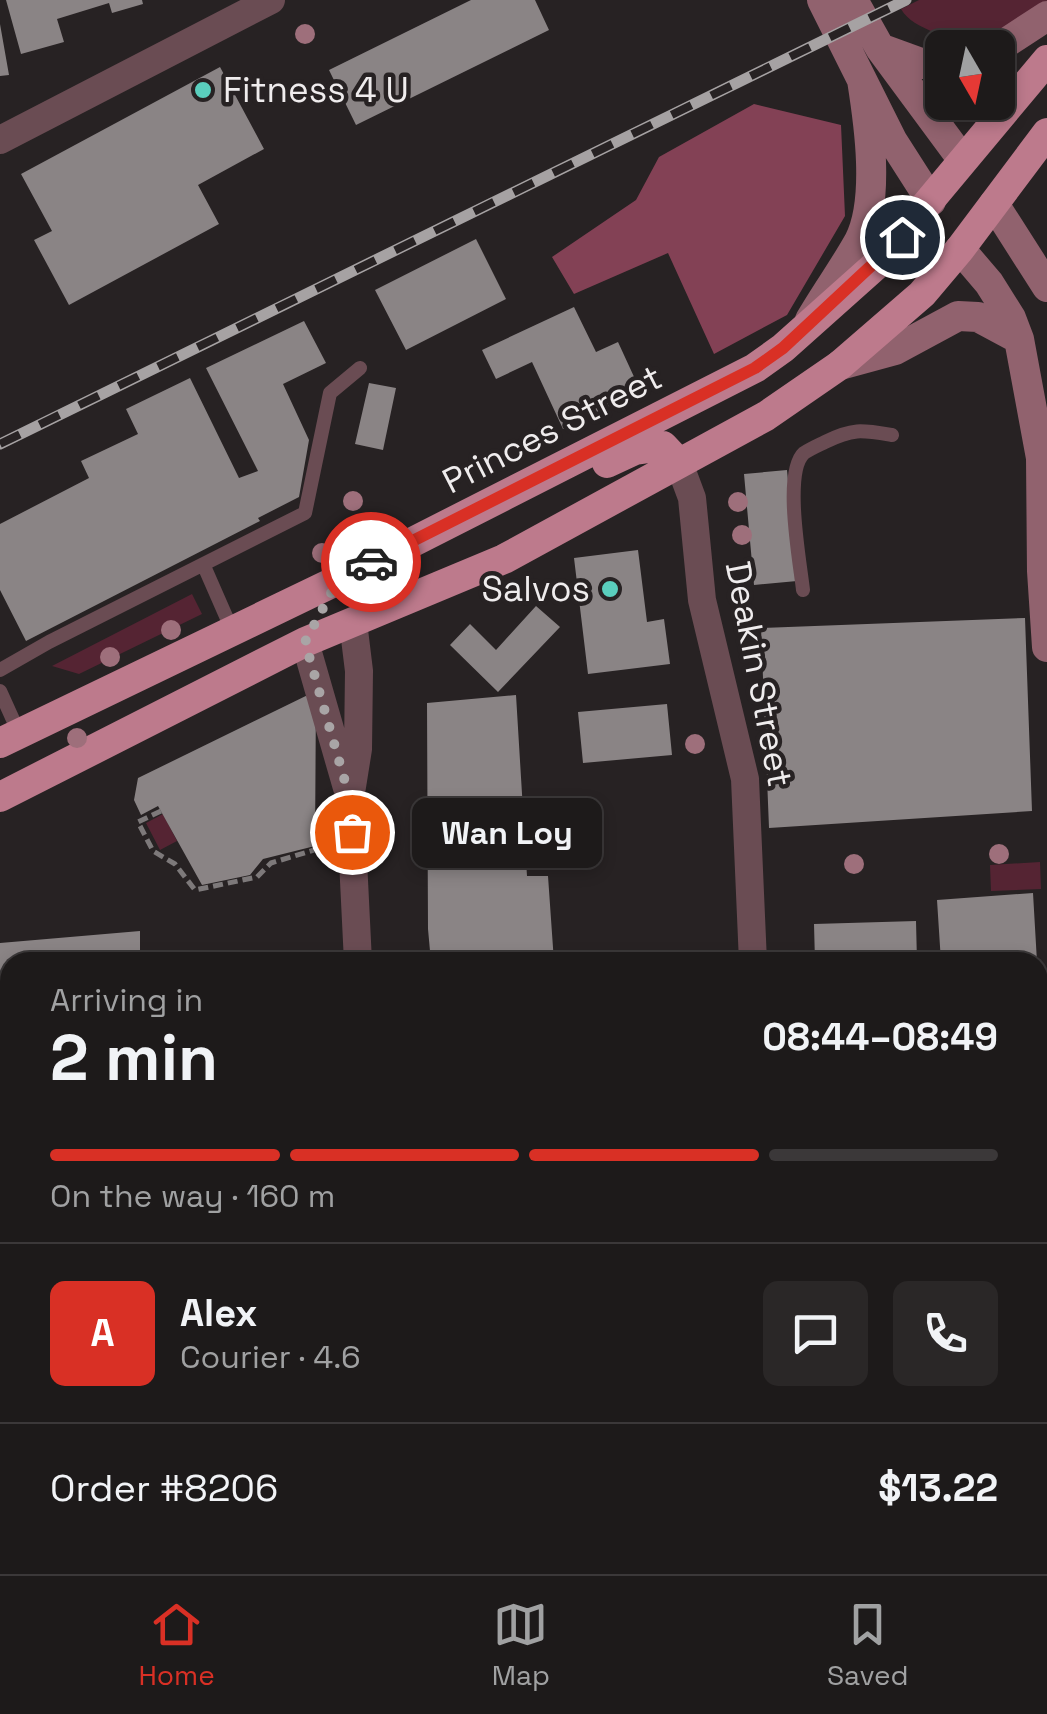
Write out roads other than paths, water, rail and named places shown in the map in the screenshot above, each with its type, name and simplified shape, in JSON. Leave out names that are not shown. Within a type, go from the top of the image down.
[{"type":"highway","name":"Princes Street","points":[[9,738],[338,580],[755,368],[783,348],[876,264],[1047,60]]},
{"type":"highway","points":[[0,797],[305,642],[504,559],[766,416],[840,365],[922,294],[960,250],[1047,133]]},
{"type":"highway","points":[[962,159],[994,204]]},
{"type":"highway","points":[[931,201],[960,250]]},
{"type":"highway","points":[[423,536],[488,521],[634,450],[662,446],[679,463]]},
{"type":"highway","points":[[338,580],[350,604],[353,622]]},
{"type":"highway","points":[[305,642],[338,580]]},
{"type":"main road","points":[[822,0],[892,140],[931,201]]},
{"type":"main road","points":[[854,0],[880,48],[962,159]]},
{"type":"main road","points":[[1015,37],[1047,16]]},
{"type":"main road","points":[[880,48],[925,64]]},
{"type":"main road","points":[[807,325],[860,238],[871,191],[870,132],[862,80]]},
{"type":"main road","points":[[994,204],[1047,288]]},
{"type":"main road","points":[[960,250],[989,283],[1019,339],[1041,458],[1047,647]]},
{"type":"main road","points":[[840,365],[894,350],[958,316],[978,318],[1019,339]]},
{"type":"street","points":[[0,140],[271,0]]},
{"type":"street","name":"Deakin Street","points":[[679,463],[692,498],[702,600],[745,779],[753,952]]},
{"type":"street","points":[[353,622],[359,671],[358,750],[350,799],[358,952]]},
{"type":"street","points":[[305,642],[350,799]]},
{"type":"lane","points":[[0,670],[306,513],[330,393],[360,368]]},
{"type":"lane","points":[[802,590],[794,488],[798,462],[804,453],[844,433],[860,429],[892,435]]},
{"type":"lane","points":[[204,566],[232,630]]},
{"type":"lane","points":[[0,691],[9,738]]},
{"type":"railway","points":[[0,444],[906,0]]},
{"type":"place","name":"Fitness 4 U","points":[[203,90]]},
{"type":"place","name":"Salvos","points":[[610,589]]},
{"type":"place","name":"Wan Loy","points":[[352,832]]}]
